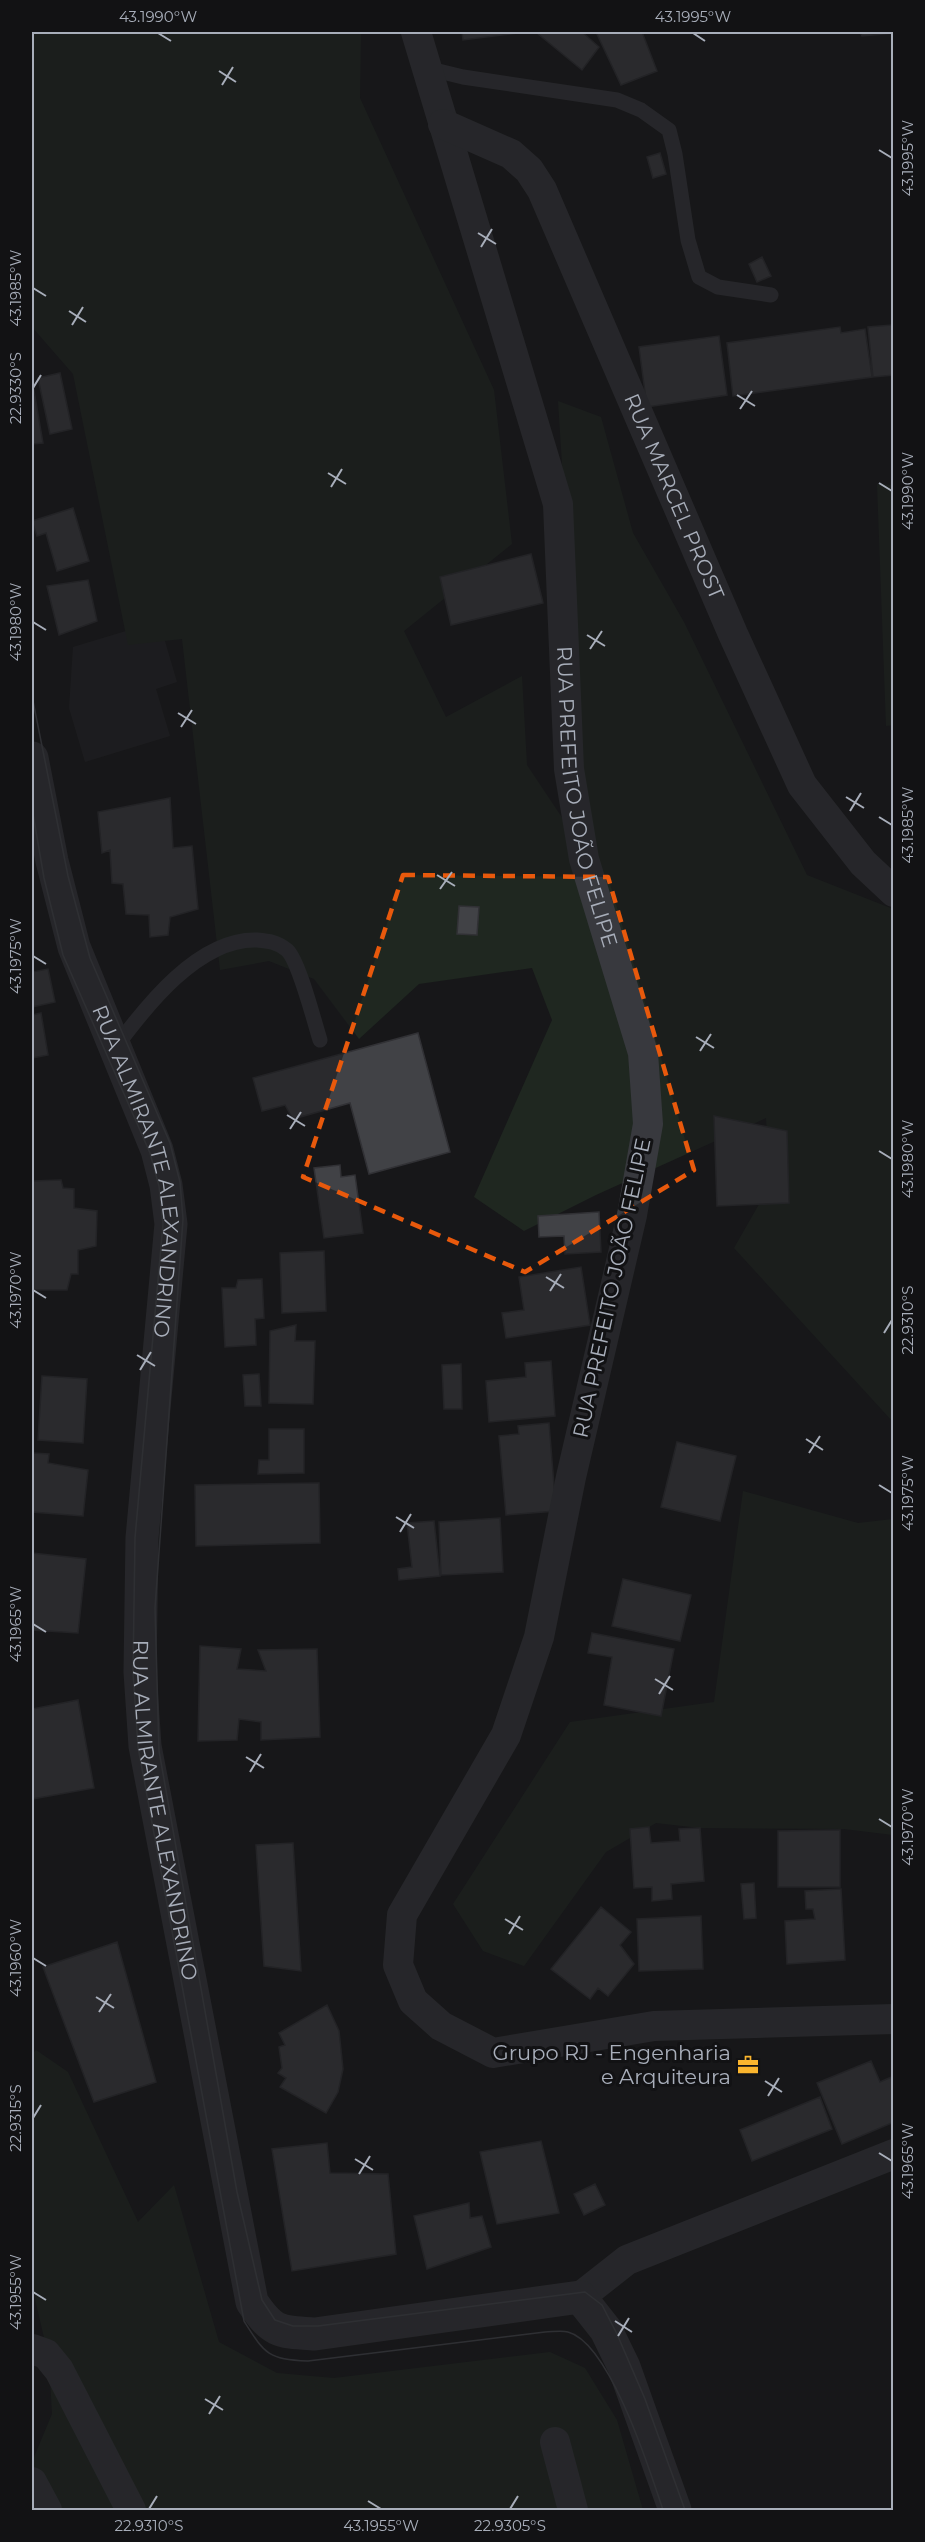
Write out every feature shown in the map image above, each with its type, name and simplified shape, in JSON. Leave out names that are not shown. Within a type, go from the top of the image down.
[{"type":"street","name":"RUA PREFEITO JOÃO FELIPE","points":[[416,32],[558,504],[570,769],[584,859],[643,1053],[648,1124],[632,1215],[571,1477],[538,1637],[506,1735],[402,1915],[398,1965],[413,2001],[441,2026],[493,2053],[654,2026],[894,2019]]},
{"type":"street","name":"RUA MARCEL PROST","points":[[443,124],[511,154],[530,170],[542,189],[732,634],[802,785],[863,863],[894,892]]},
{"type":"street","name":"RUA ALMIRANTE ALEXANDRINO","points":[[32,758],[52,861],[74,947],[157,1150],[166,1185],[171,1224],[142,1538],[140,1672],[145,1746],[252,2302],[264,2319],[280,2332],[315,2334],[580,2297]]},
{"type":"street","points":[[675,2511],[624,2367],[606,2330],[580,2297],[627,2260],[894,2154]]},
{"type":"street","points":[[32,2349],[46,2354],[59,2370],[131,2511]]},
{"type":"street","points":[[555,2442],[573,2511]]},
{"type":"street","points":[[32,2482],[47,2511]]},
{"type":"lane","points":[[426,68],[617,100],[641,110],[669,130],[675,154],[688,240],[699,277],[718,287],[771,295]]},
{"type":"lane","points":[[115,1048],[144,1010],[196,962],[222,947],[246,940],[273,941],[288,951],[296,964],[320,1040]]},
{"type":"highlighted area","points":[[403,875],[608,877],[694,1170],[525,1272],[303,1177]]},
{"type":"shaded area","points":[[32,32],[361,32],[360,98],[494,390],[512,544],[404,631],[446,717],[522,676],[527,765],[587,855],[558,401],[601,417],[633,533],[684,622],[807,875],[893,909],[893,1422],[734,1248],[770,1185],[766,1118],[596,1195],[524,1231],[474,1197],[552,1020],[532,968],[419,984],[359,1039],[314,979],[269,961],[220,970],[182,639],[128,645],[73,374],[32,327]]},
{"type":"shaded area","points":[[877,484],[894,485],[894,725],[886,726]]},
{"type":"shaded area","points":[[159,621],[177,682],[156,689],[170,736],[85,762],[69,708],[73,647]]},
{"type":"shaded area","points":[[743,1491],[858,1523],[893,1519],[893,1835],[844,1829],[700,1828],[656,1823],[606,1852],[524,1966],[483,1951],[453,1904],[570,1722],[714,1702]]},
{"type":"shaded area","points":[[36,2050],[68,2072],[138,2222],[174,2185],[219,2342],[277,2373],[334,2378],[550,2352],[585,2368],[617,2420],[643,2510],[32,2510],[32,2462],[52,2414],[49,2359],[32,2286],[32,2054]]},
{"type":"building","points":[[462,32],[526,32],[463,40]]},
{"type":"building","points":[[538,32],[582,32],[599,47],[582,70]]},
{"type":"building","points":[[596,32],[642,32],[657,71],[621,85]]},
{"type":"building","points":[[860,32],[894,32],[894,33],[862,36]]},
{"type":"building","points":[[660,153],[666,174],[653,178],[647,157]]},
{"type":"building","points":[[762,257],[771,276],[757,282],[749,264]]},
{"type":"building","points":[[892,325],[894,375],[873,377],[868,327]]},
{"type":"building","points":[[840,327],[841,333],[865,329],[872,377],[733,396],[727,343]]},
{"type":"building","points":[[719,336],[727,395],[647,407],[639,347]]},
{"type":"building","points":[[60,373],[72,429],[50,434],[38,378]]},
{"type":"building","points":[[32,386],[43,443],[32,444]]},
{"type":"building","points":[[73,508],[89,561],[57,571],[46,533],[37,536],[32,521]]},
{"type":"building","points":[[531,554],[543,603],[451,625],[440,577]]},
{"type":"building","points":[[88,580],[97,621],[59,635],[47,586]]},
{"type":"building","points":[[170,798],[173,848],[192,846],[198,909],[170,917],[168,935],[150,937],[149,915],[126,914],[123,884],[112,883],[110,850],[102,853],[98,812]]},
{"type":"building","points":[[459,906],[479,907],[477,935],[457,934]]},
{"type":"building","points":[[48,969],[55,1002],[32,1007],[32,972]]},
{"type":"building","points":[[41,1013],[48,1055],[32,1058],[32,1015]]},
{"type":"building","points":[[418,1033],[450,1152],[369,1174],[350,1103],[293,1119],[285,1105],[262,1111],[253,1078]]},
{"type":"building","points":[[714,1116],[787,1131],[789,1203],[717,1206]]},
{"type":"building","points":[[340,1165],[341,1177],[355,1175],[363,1233],[324,1238],[314,1168]]},
{"type":"building","points":[[61,1180],[63,1188],[74,1189],[74,1208],[97,1211],[96,1246],[78,1250],[78,1274],[71,1274],[67,1290],[32,1290],[32,1181]]},
{"type":"building","points":[[599,1212],[601,1252],[565,1254],[564,1236],[539,1237],[538,1216]]},
{"type":"building","points":[[324,1251],[326,1311],[282,1313],[280,1253]]},
{"type":"building","points":[[581,1267],[590,1325],[506,1338],[502,1313],[524,1310],[519,1277]]},
{"type":"building","points":[[262,1279],[264,1318],[255,1319],[256,1345],[225,1347],[222,1288],[236,1288],[238,1280]]},
{"type":"building","points":[[296,1325],[295,1341],[315,1341],[313,1404],[269,1403],[270,1331]]},
{"type":"building","points":[[551,1361],[555,1416],[489,1422],[486,1381],[526,1377],[525,1363]]},
{"type":"building","points":[[461,1364],[462,1409],[444,1409],[442,1365]]},
{"type":"building","points":[[259,1374],[261,1406],[245,1406],[243,1375]]},
{"type":"building","points":[[42,1376],[87,1379],[83,1443],[38,1440]]},
{"type":"building","points":[[549,1423],[556,1511],[506,1515],[499,1436],[519,1434],[518,1426]]},
{"type":"building","points":[[269,1429],[304,1429],[304,1473],[258,1474],[259,1460],[269,1460]]},
{"type":"building","points":[[677,1442],[736,1456],[720,1521],[661,1507]]},
{"type":"building","points":[[32,1453],[49,1454],[48,1463],[88,1470],[83,1516],[32,1512]]},
{"type":"building","points":[[319,1483],[320,1543],[196,1546],[195,1485]]},
{"type":"building","points":[[500,1518],[503,1572],[441,1575],[439,1522]]},
{"type":"building","points":[[434,1521],[440,1576],[399,1580],[398,1569],[412,1567],[407,1523]]},
{"type":"building","points":[[32,1553],[86,1559],[78,1633],[32,1630]]},
{"type":"building","points":[[623,1579],[691,1595],[680,1641],[612,1626]]},
{"type":"building","points":[[592,1633],[674,1649],[661,1716],[604,1705],[612,1657],[588,1653]]},
{"type":"building","points":[[200,1646],[241,1649],[237,1669],[266,1671],[258,1650],[317,1649],[320,1737],[261,1740],[261,1722],[239,1719],[237,1740],[198,1741]]},
{"type":"building","points":[[78,1700],[94,1788],[32,1799],[32,1709]]},
{"type":"building","points":[[649,1827],[651,1843],[680,1841],[679,1829],[700,1828],[704,1881],[671,1884],[672,1899],[652,1901],[652,1887],[634,1888],[630,1829]]},
{"type":"building","points":[[840,1830],[840,1887],[778,1887],[778,1831]]},
{"type":"building","points":[[293,1843],[301,1971],[264,1966],[256,1845]]},
{"type":"building","points":[[754,1883],[756,1918],[744,1919],[741,1884]]},
{"type":"building","points":[[841,1889],[845,1960],[787,1964],[785,1921],[815,1919],[813,1909],[806,1909],[805,1891]]},
{"type":"building","points":[[601,1907],[631,1932],[620,1945],[634,1964],[608,1996],[598,1988],[590,1999],[551,1969]]},
{"type":"building","points":[[701,1916],[703,1969],[639,1971],[637,1919]]},
{"type":"building","points":[[117,1942],[156,2082],[94,2102],[43,1967]]},
{"type":"building","points":[[327,2005],[339,2031],[343,2069],[338,2092],[326,2113],[280,2087],[286,2078],[278,2073],[282,2068],[279,2047],[285,2045],[279,2033]]},
{"type":"building","points":[[871,2061],[880,2082],[894,2076],[894,2122],[842,2144],[817,2083]]},
{"type":"building","points":[[820,2097],[832,2129],[752,2161],[740,2130]]},
{"type":"building","points":[[541,2141],[559,2213],[497,2224],[480,2152]]},
{"type":"building","points":[[327,2143],[330,2173],[388,2174],[396,2254],[292,2271],[272,2149]]},
{"type":"building","points":[[595,2184],[605,2205],[584,2215],[574,2194]]},
{"type":"building","points":[[469,2203],[470,2218],[482,2216],[491,2247],[427,2269],[414,2216]]},
{"type":"tram line","points":[[32,696],[68,876],[90,958],[170,1143],[180,1182],[183,1219],[155,1608],[159,1751],[237,2192],[262,2300],[275,2320],[293,2326],[318,2326],[585,2292],[602,2305],[617,2334],[645,2399],[685,2510]]},
{"type":"tram line","points":[[32,808],[44,878],[63,955],[150,1153],[159,1186],[163,1224],[135,1538],[133,1672],[138,1747],[244,2321],[268,2353],[284,2359],[308,2361],[545,2332],[568,2332],[584,2341],[599,2359],[613,2383],[638,2439],[663,2510]]},
{"type":"place","name":"Grupo RJ - Engenharia e Arquiteura","points":[[748,2065]]}]
